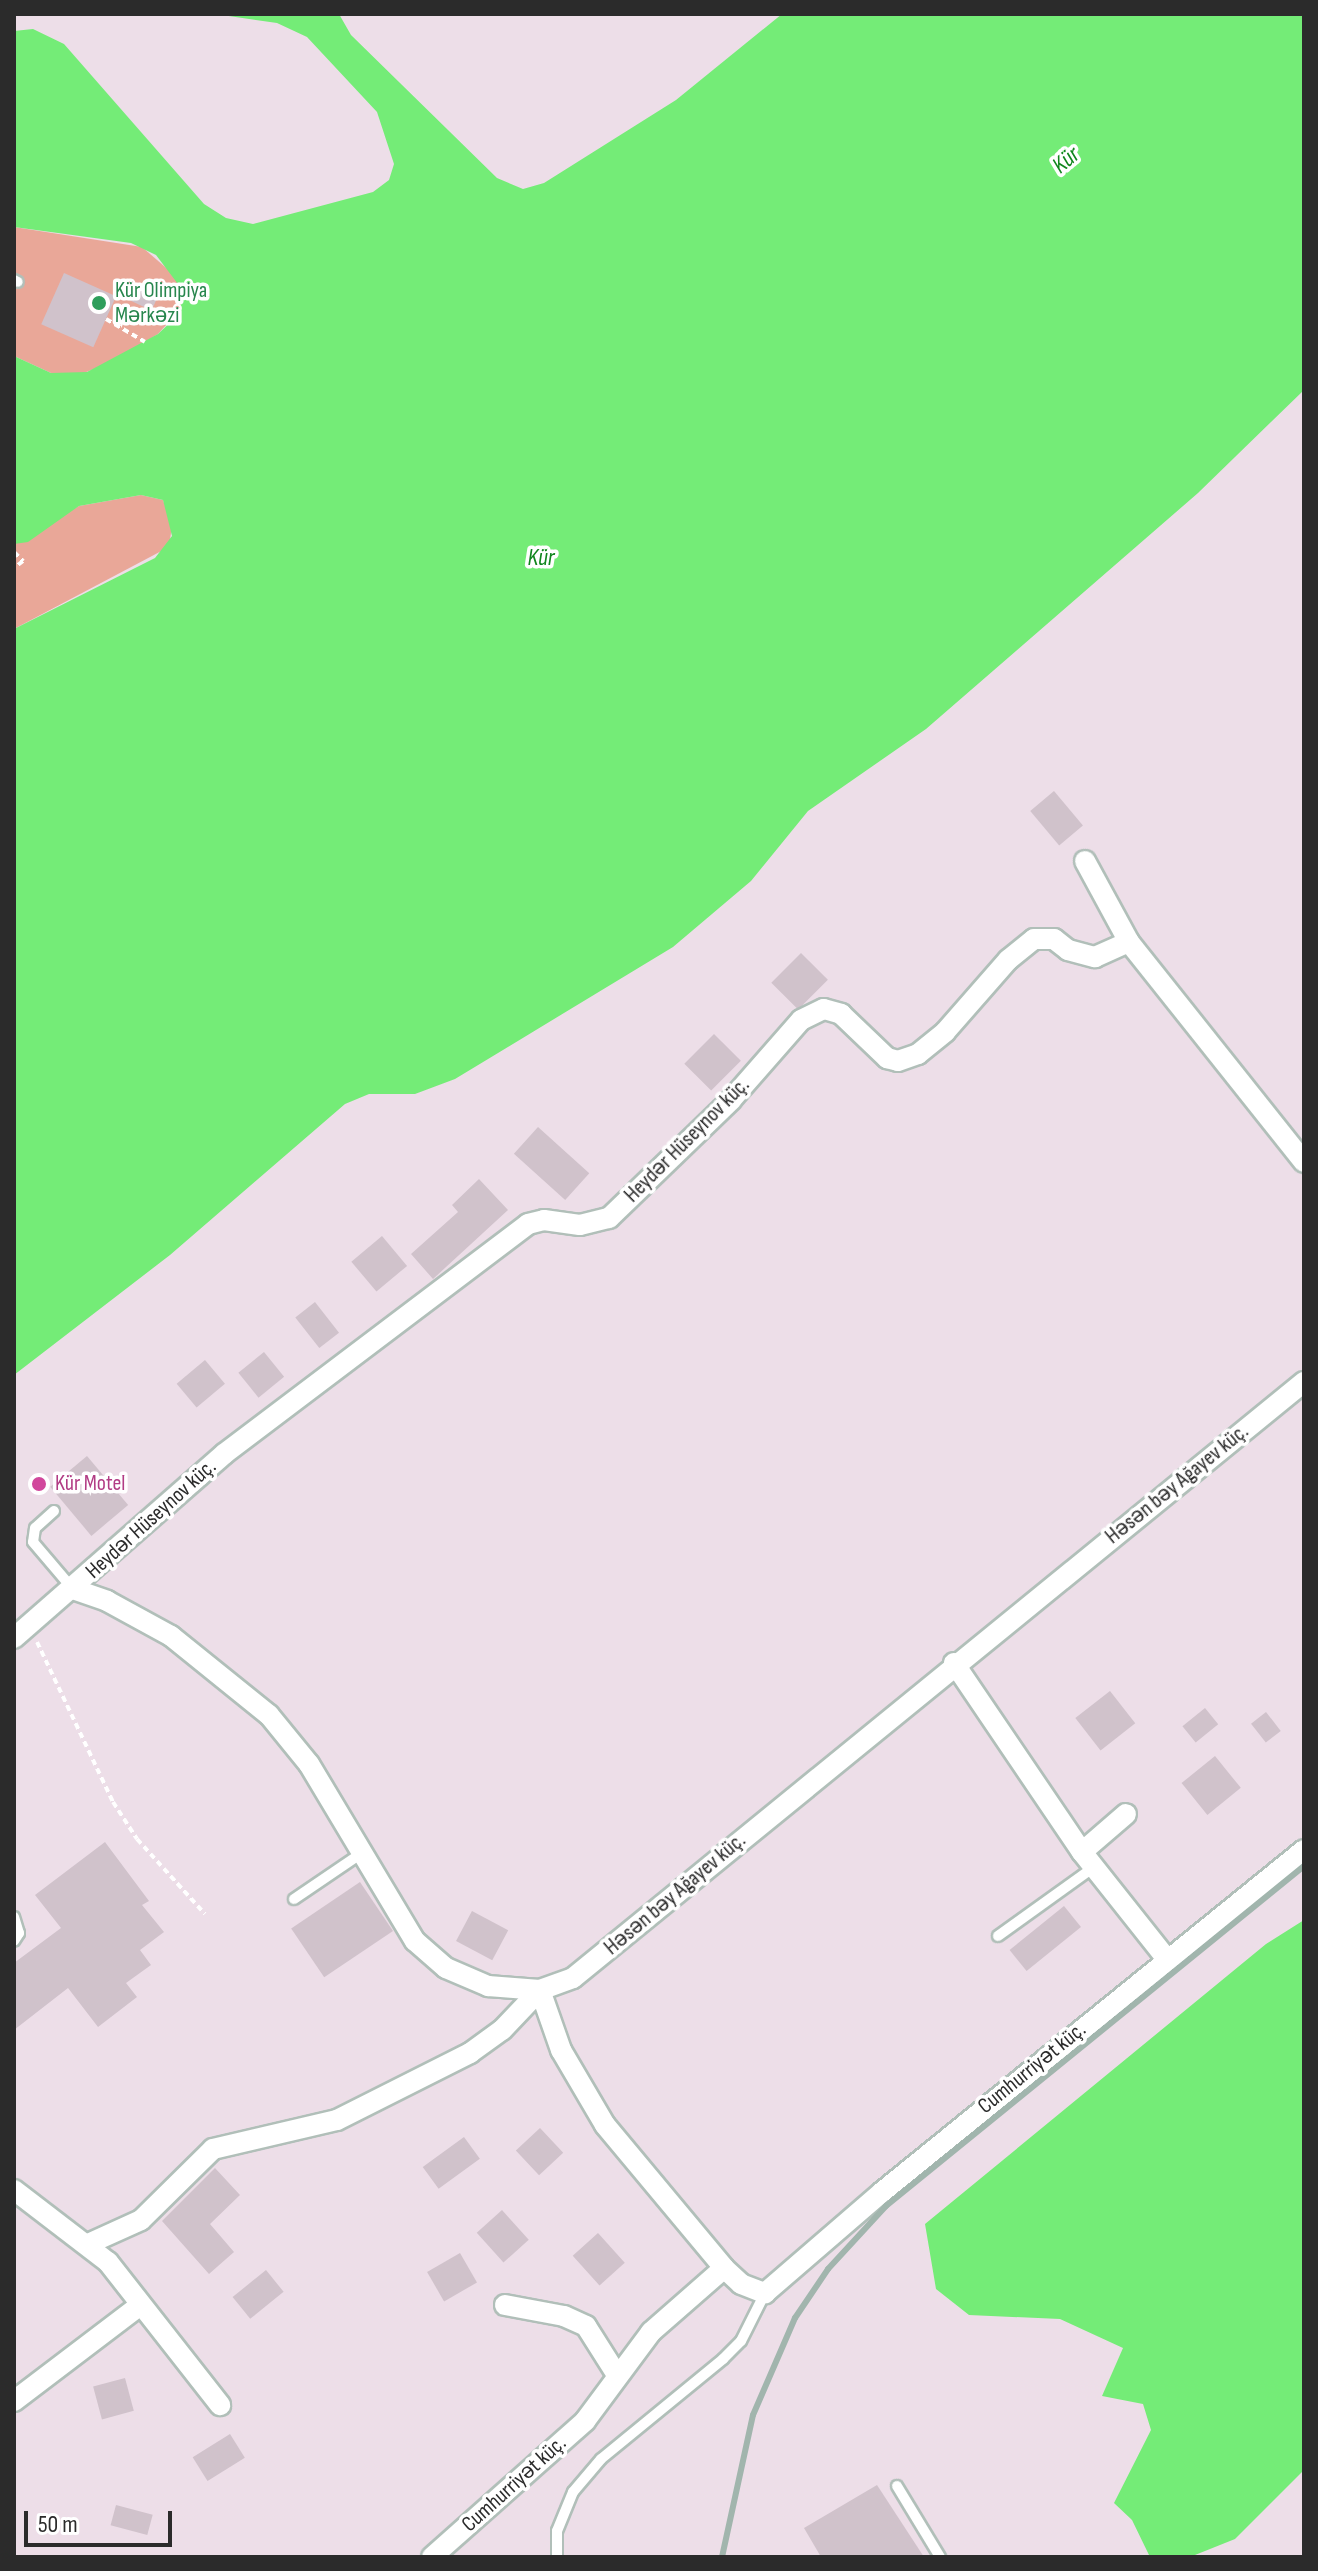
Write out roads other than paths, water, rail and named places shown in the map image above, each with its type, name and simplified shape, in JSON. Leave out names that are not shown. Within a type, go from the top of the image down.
[{"type":"street","points":[[1085,861],[1129,942],[1304,1162]]},
{"type":"street","name":"Heydər Hüseynov küç.","points":[[22,1632],[224,1454],[528,1224],[544,1220],[580,1225],[609,1218],[731,1100],[801,1020],[824,1009],[841,1014],[887,1058],[898,1061],[918,1054],[945,1032],[1008,960],[1034,939],[1054,939],[1068,950],[1095,957],[1129,942]]},
{"type":"street","name":"Həsən bəy Ağayev küç.","points":[[73,1589],[107,1601],[171,1636],[269,1715],[309,1764],[415,1941],[446,1968],[488,1986],[540,1990],[573,1978],[954,1663],[1304,1382]]},
{"type":"street","points":[[954,1663],[1088,1859],[1166,1958]]},
{"type":"street","points":[[1088,1859],[1126,1814]]},
{"type":"street","name":"Cumhurriyət küç.","points":[[765,2293],[1166,1958],[1304,1850]]},
{"type":"street","points":[[88,2244],[141,2220],[213,2149],[337,2120],[470,2053],[502,2030],[540,1990],[561,2050],[605,2125],[724,2268],[741,2284],[765,2293]]},
{"type":"street","points":[[14,2190],[88,2244],[220,2405]]},
{"type":"street","name":"Cumhurriyət küç.","points":[[432,2557],[585,2421],[651,2332],[724,2268]]},
{"type":"street","points":[[505,2305],[564,2316],[586,2326],[617,2375]]},
{"type":"street","points":[[14,2401],[139,2306]]},
{"type":"lane","points":[[54,1511],[35,1528],[33,1542],[73,1589]]},
{"type":"lane","points":[[294,1899],[362,1853]]},
{"type":"lane","points":[[998,1936],[1088,1859]]},
{"type":"lane","points":[[14,1917],[19,1933],[14,1941]]},
{"type":"lane","points":[[557,2557],[557,2531],[573,2492],[601,2459],[741,2341],[765,2293]]},
{"type":"lane","points":[[897,2486],[940,2557]]},
{"type":"water","name":"Kür","points":[[215,14],[339,14],[351,35],[497,178],[523,189],[544,183],[676,100],[782,14],[1304,14],[1304,390],[1198,493],[926,729],[808,811],[751,881],[673,947],[455,1079],[415,1094],[369,1094],[345,1104],[170,1255],[14,1375],[14,629],[155,558],[172,536],[163,500],[141,495],[79,506],[28,542],[14,544],[14,356],[51,373],[87,372],[158,334],[178,315],[184,292],[156,255],[131,243],[14,227],[14,31],[33,29],[64,44],[204,204],[226,218],[253,224],[373,192],[389,180],[394,164],[377,112],[307,37],[277,23]]},
{"type":"water","points":[[1304,1920],[1304,2470],[1235,2539],[1190,2557],[1156,2557],[1149,2555],[1132,2520],[1114,2503],[1151,2430],[1143,2404],[1102,2396],[1123,2348],[1060,2319],[969,2315],[936,2289],[925,2224],[1266,1944]]},
{"type":"railway","points":[[722,2557],[753,2415],[795,2318],[828,2269],[886,2206],[1304,1866]]},
{"type":"place","name":"Kür Olimpiya Mərkəzi","points":[[99,303]]},
{"type":"place","name":"Kür Motel","points":[[39,1484]]}]
